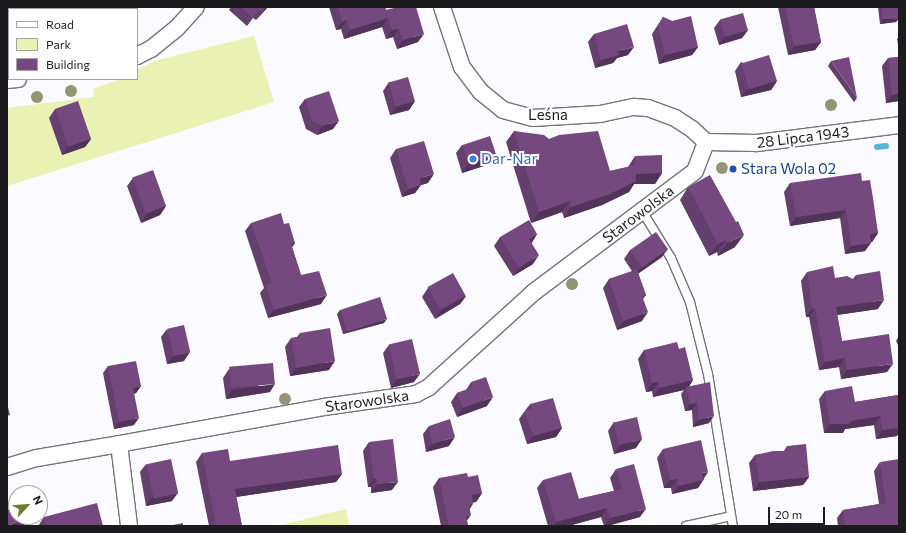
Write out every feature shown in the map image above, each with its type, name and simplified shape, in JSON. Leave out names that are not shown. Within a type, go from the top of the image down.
[{"type":"street","points":[[138,56],[151,49],[177,28],[196,7]]},
{"type":"street","name":"Leśna","points":[[442,7],[462,67],[481,92],[503,110],[533,118],[600,114],[634,108],[648,108],[675,118],[692,129],[706,142]]},
{"type":"street","name":"28 Lipca 1943","points":[[706,142],[757,143],[899,125]]},
{"type":"street","name":"Starowolska","points":[[7,467],[37,458],[316,409],[416,394],[429,387],[534,292],[695,171],[706,142]]},
{"type":"street","points":[[119,444],[129,526]]},
{"type":"lane","points":[[642,211],[671,258],[690,302],[708,374],[733,526]]},
{"type":"lane","points":[[686,526],[731,516]]},
{"type":"green space","points":[[7,7],[52,7],[8,8],[7,71]]},
{"type":"green space","points":[[254,36],[274,102],[7,186],[7,108],[94,97],[93,89],[117,80],[138,80],[138,69],[154,61]]},
{"type":"green space","points":[[346,509],[349,526],[277,526]]},
{"type":"building","points":[[241,7],[266,7],[262,12],[259,10],[253,18]]},
{"type":"building","points":[[338,7],[385,7],[386,10],[398,7],[416,7],[424,34],[403,40],[399,29],[392,30],[388,18],[350,30],[347,20],[342,22]]},
{"type":"building","points":[[785,7],[814,7],[821,42],[794,46]]},
{"type":"building","points":[[882,7],[898,7],[898,19],[882,19]]},
{"type":"building","points":[[743,13],[748,30],[725,37],[720,20]]},
{"type":"building","points":[[691,16],[698,47],[665,55],[658,26],[663,17],[672,21]]},
{"type":"building","points":[[627,24],[634,47],[618,51],[619,55],[601,60],[594,34]]},
{"type":"building","points":[[769,55],[777,81],[749,89],[741,63]]},
{"type":"building","points":[[849,57],[857,98],[831,61]]},
{"type":"building","points":[[899,57],[899,94],[892,95],[888,58]]},
{"type":"building","points":[[408,77],[415,101],[396,107],[389,83]]},
{"type":"building","points":[[329,91],[339,121],[322,126],[312,121],[305,99]]},
{"type":"building","points":[[78,101],[91,139],[68,147],[55,109]]},
{"type":"building","points":[[514,131],[544,135],[549,139],[559,135],[598,131],[610,171],[635,165],[635,156],[662,155],[662,173],[636,174],[636,181],[610,194],[571,207],[570,201],[539,212]]},
{"type":"building","points":[[490,136],[496,155],[469,164],[462,145]]},
{"type":"building","points":[[424,141],[434,174],[420,178],[421,185],[408,189],[396,149]]},
{"type":"building","points":[[153,170],[166,206],[145,213],[132,178]]},
{"type":"building","points":[[861,173],[862,181],[870,180],[878,233],[870,234],[871,243],[851,246],[846,210],[796,217],[790,183]]},
{"type":"building","points":[[710,175],[736,222],[738,221],[744,235],[727,243],[726,240],[718,244],[688,187]]},
{"type":"building","points":[[281,213],[284,224],[289,223],[295,243],[291,244],[301,275],[319,271],[327,295],[274,310],[266,285],[272,283],[251,223]]},
{"type":"building","points":[[529,220],[537,234],[529,239],[539,255],[519,268],[500,237]]},
{"type":"building","points":[[656,232],[668,249],[642,268],[630,250]]},
{"type":"building","points":[[833,266],[835,278],[847,276],[857,281],[856,275],[880,271],[884,300],[836,307],[842,341],[889,334],[893,364],[847,370],[845,358],[825,362],[815,308],[812,309],[807,272]]},
{"type":"building","points":[[637,270],[646,295],[642,296],[648,312],[623,321],[609,279]]},
{"type":"building","points":[[453,273],[466,296],[440,310],[428,287]]},
{"type":"building","points":[[380,297],[387,319],[347,332],[340,310]]},
{"type":"building","points":[[184,325],[190,352],[174,356],[167,329]]},
{"type":"building","points":[[330,328],[335,361],[296,368],[291,338],[300,337],[300,333]]},
{"type":"building","points":[[412,339],[420,374],[397,379],[389,344]]},
{"type":"building","points":[[677,342],[679,349],[685,347],[693,380],[659,388],[658,382],[652,383],[644,350]]},
{"type":"building","points":[[136,361],[141,386],[133,388],[139,418],[119,422],[108,366]]},
{"type":"building","points":[[273,363],[275,384],[231,388],[229,367]]},
{"type":"building","points":[[486,377],[493,397],[463,408],[457,393],[473,387],[471,382]]},
{"type":"building","points":[[710,382],[714,416],[698,420],[697,403],[690,404],[686,387]]},
{"type":"building","points":[[852,386],[855,402],[898,395],[899,428],[882,430],[880,416],[851,421],[849,424],[830,424],[825,391]]},
{"type":"building","points":[[553,398],[562,428],[533,436],[525,411],[532,409],[530,404]]},
{"type":"building","points":[[7,403],[10,415],[7,416]]},
{"type":"building","points":[[637,417],[642,439],[619,445],[614,422]]},
{"type":"building","points":[[450,419],[455,437],[432,444],[429,426]]},
{"type":"building","points":[[393,439],[398,482],[377,484],[377,479],[374,479],[369,442]]},
{"type":"building","points":[[701,440],[708,472],[702,473],[704,480],[678,486],[677,479],[670,480],[663,449]]},
{"type":"building","points":[[806,444],[809,477],[759,482],[755,455],[773,451],[788,451],[787,446]]},
{"type":"building","points":[[338,445],[342,474],[235,489],[242,526],[216,526],[202,453],[228,449],[230,461]]},
{"type":"building","points":[[171,459],[178,493],[154,498],[147,464]]},
{"type":"building","points":[[899,459],[899,526],[845,526],[843,510],[886,503],[880,462]]},
{"type":"building","points":[[634,464],[646,509],[610,518],[607,508],[556,522],[543,480],[571,472],[579,499],[622,489],[616,469]]},
{"type":"building","points":[[467,473],[468,477],[478,475],[482,493],[472,495],[473,504],[469,505],[471,515],[466,516],[468,526],[449,526],[439,478]]},
{"type":"building","points":[[97,503],[103,526],[47,526],[48,516]]},
{"type":"building","points":[[7,510],[8,525],[9,525],[7,526]]},
{"type":"building","points":[[183,523],[183,526],[168,526]]},
{"type":"waterway","points":[[877,147],[886,146]]},
{"type":"place","name":"Dar-Nar","points":[[473,159]]},
{"type":"place","name":"Stara Wola 02","points":[[733,169]]}]
